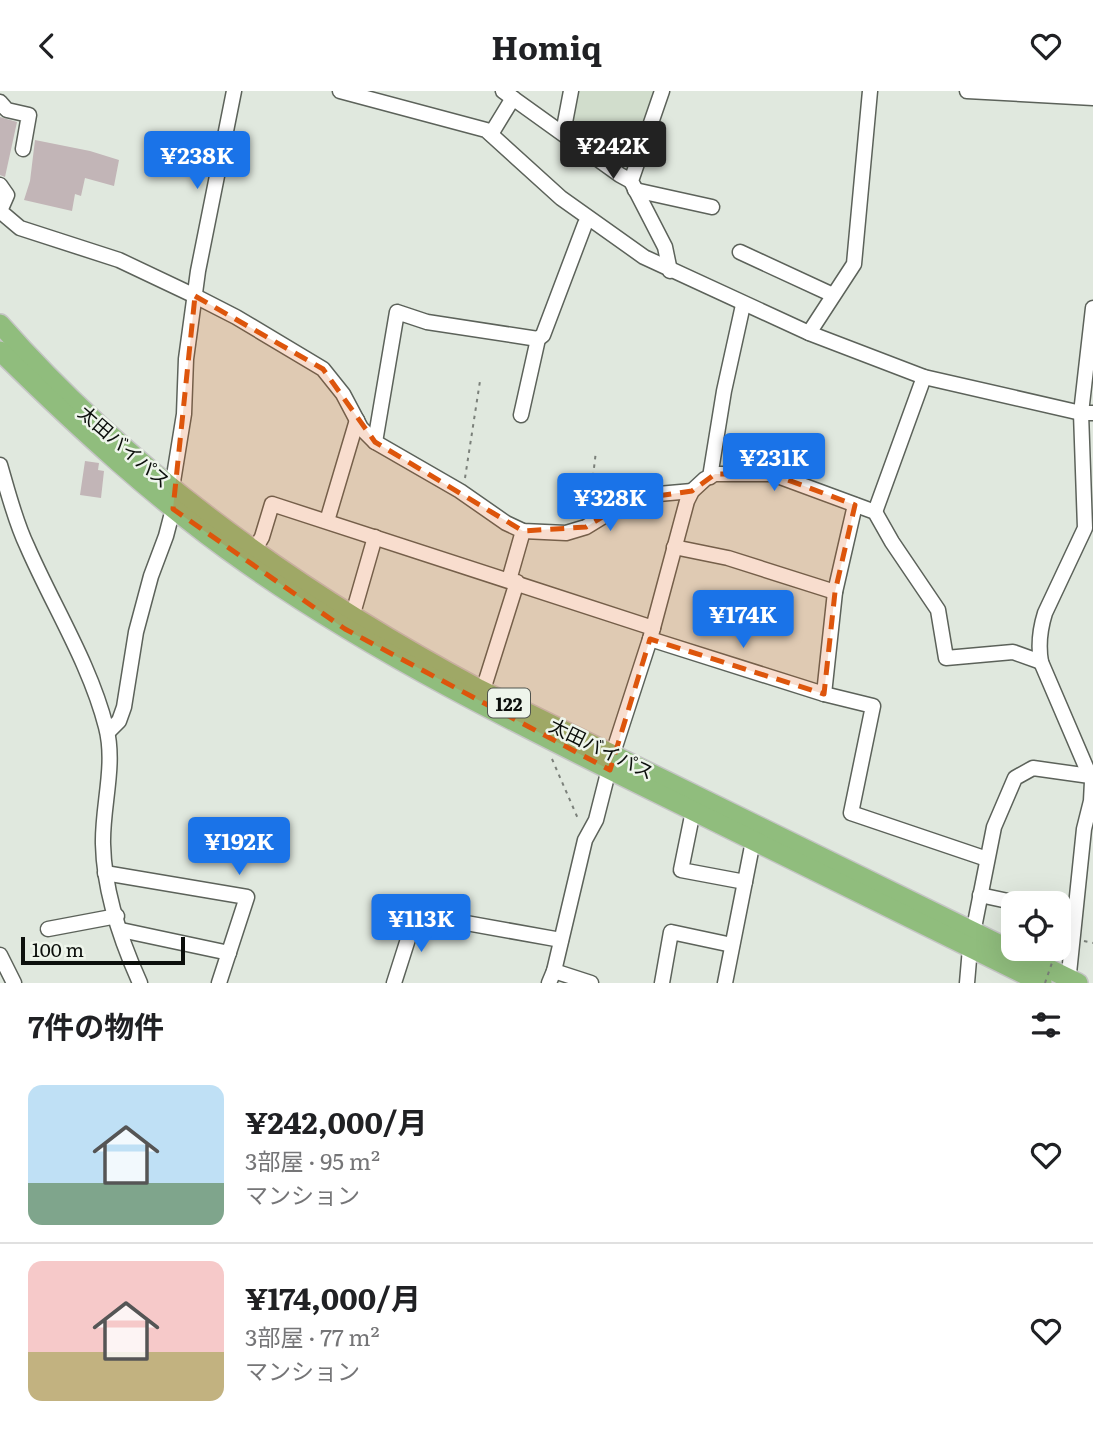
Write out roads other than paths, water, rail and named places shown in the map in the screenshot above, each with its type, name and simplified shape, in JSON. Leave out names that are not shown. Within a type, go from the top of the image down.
[{"type":"highway","name":"太田バイパス","points":[[1,327],[81,409],[172,488],[254,551],[352,617],[409,651],[612,761],[972,940],[1044,983]]},
{"type":"highway","name":"太田バイパス","points":[[0,351],[72,421],[173,509],[247,564],[345,629],[414,670],[557,743],[612,761],[693,811],[753,841],[972,940],[1072,981]]},
{"type":"street","points":[[108,731],[119,721],[124,707],[136,632],[150,576],[166,536],[173,509],[172,488],[184,414],[186,359],[195,296],[234,91]]},
{"type":"street","points":[[340,91],[486,130],[561,198],[644,257],[743,305],[924,377],[1087,413]]},
{"type":"street","points":[[563,133],[571,91]]},
{"type":"street","points":[[662,91],[633,185],[665,247],[670,271]]},
{"type":"street","points":[[808,333],[853,264],[870,91]]},
{"type":"street","points":[[967,91],[1093,98]]},
{"type":"street","points":[[491,134],[515,96],[633,185],[712,207]]},
{"type":"street","points":[[0,101],[7,110],[29,114],[23,149]]},
{"type":"street","points":[[0,185],[7,195],[0,211],[20,227],[120,260],[236,317],[323,369],[375,442],[523,531],[566,533],[589,526],[630,500],[647,495],[683,494],[692,491],[715,474],[772,474],[875,512],[938,610],[946,658],[1013,652],[1041,662]]},
{"type":"street","points":[[521,415],[538,339],[543,335],[584,224],[589,219]]},
{"type":"street","points":[[740,252],[833,295]]},
{"type":"street","points":[[710,477],[724,391],[743,305]]},
{"type":"street","points":[[1072,981],[1075,916],[1092,779],[1041,662],[1039,638],[1045,613],[1085,528],[1087,413],[1093,307]]},
{"type":"street","points":[[375,442],[397,312],[427,321],[538,339]]},
{"type":"street","points":[[875,512],[924,377]]},
{"type":"street","points":[[327,521],[357,420]]},
{"type":"street","points":[[0,465],[26,544],[78,652],[108,731],[109,775],[103,844],[106,873],[119,923],[140,983]]},
{"type":"street","points":[[591,983],[551,977],[586,838],[596,820],[692,491]]},
{"type":"street","points":[[254,551],[262,537],[272,504],[513,581],[824,694],[873,706],[851,813],[987,859]]},
{"type":"street","points":[[824,694],[835,592],[855,505]]},
{"type":"street","points":[[483,691],[513,581],[523,531]]},
{"type":"street","points":[[352,617],[375,537]]},
{"type":"street","points":[[674,547],[728,558],[835,592]]},
{"type":"street","points":[[967,983],[972,940],[994,827],[1015,778],[1033,768],[1092,779]]},
{"type":"street","points":[[693,811],[681,870],[745,882]]},
{"type":"street","points":[[725,983],[753,841]]},
{"type":"street","points":[[106,873],[247,897],[219,983]]},
{"type":"street","points":[[980,895],[1001,900]]},
{"type":"street","points":[[394,983],[416,914],[561,940]]},
{"type":"street","points":[[1071,915],[1075,916]]},
{"type":"street","points":[[48,929],[119,923],[229,953]]},
{"type":"street","points":[[662,983],[671,932],[732,945]]},
{"type":"street","points":[[0,955],[14,983]]}]
